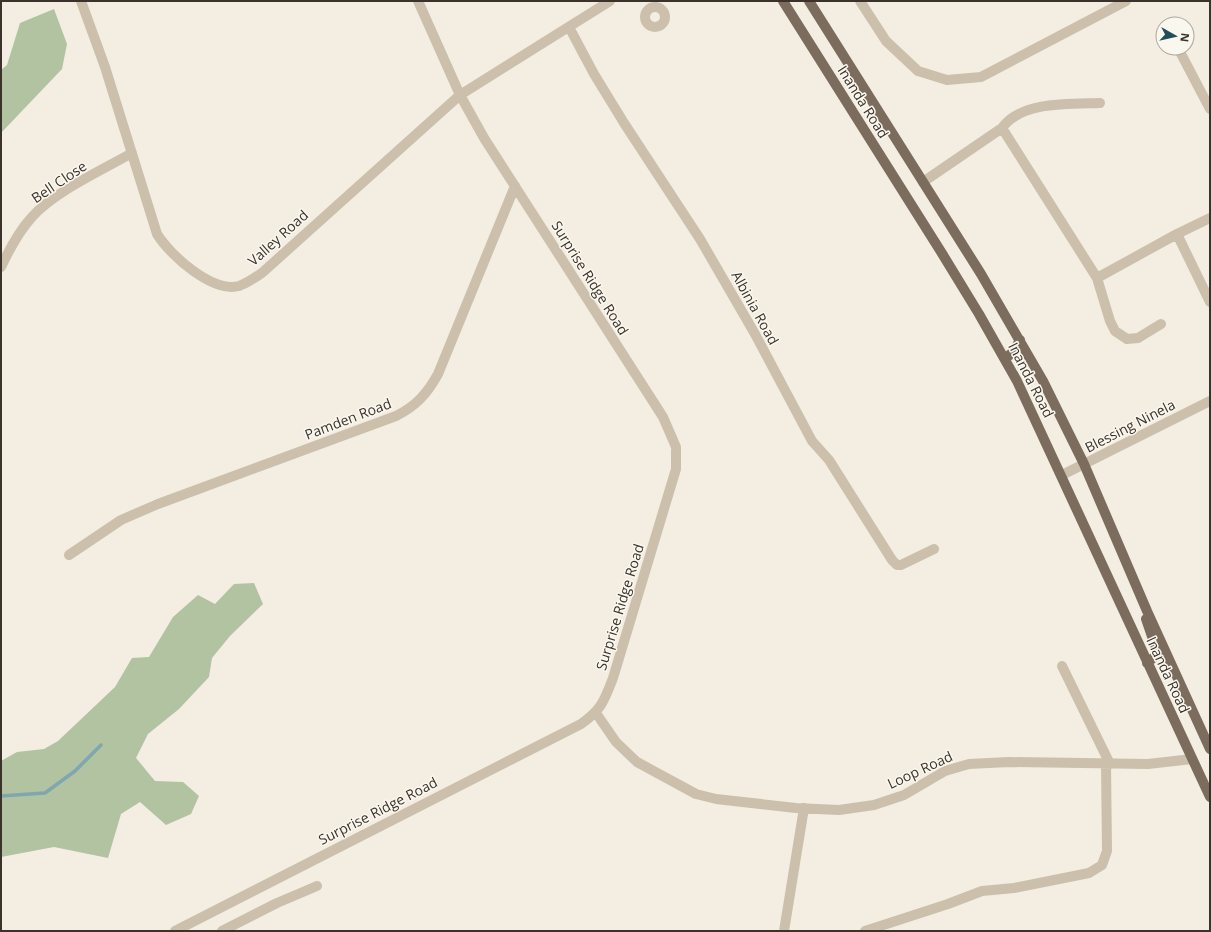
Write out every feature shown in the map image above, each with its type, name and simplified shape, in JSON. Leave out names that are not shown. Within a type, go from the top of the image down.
[{"type":"main road","name":"Inanda Road","points":[[782,1],[943,255],[1005,359],[1062,475],[1147,663],[1210,797]]},
{"type":"main road","name":"Inanda Road","points":[[809,1],[923,182],[1020,340],[1043,381],[1084,464],[1147,611],[1210,748]]},
{"type":"main road","points":[[1005,359],[1014,351],[1020,340]]},
{"type":"main road","points":[[1147,611],[1147,626],[1158,654],[1147,663]]},
{"type":"street","name":"Valley Road","points":[[81,1],[105,67],[152,219],[163,244],[182,262],[207,279],[222,285],[238,286],[253,279],[263,272],[460,95],[610,1]]},
{"type":"street","name":"Surprise Ridge Road","points":[[175,931],[581,724],[596,713],[604,700],[613,678],[668,497],[677,462],[676,447],[663,417],[484,138],[460,95],[418,1]]},
{"type":"street","points":[[860,1],[886,40],[918,71],[947,80],[981,77],[1126,1]]},
{"type":"street","name":"Albinia Road","points":[[569,27],[594,74],[624,123],[700,239],[755,334],[812,441],[829,460],[888,554],[897,565],[901,565],[934,549]]},
{"type":"street","points":[[1182,56],[1210,109]]},
{"type":"street","points":[[923,182],[1002,128],[1006,122],[1018,114],[1053,105],[1100,103]]},
{"type":"street","points":[[1002,128],[1097,278],[1110,322],[1118,335],[1127,339],[1138,338],[1161,324]]},
{"type":"street","name":"Bell Close","points":[[1,267],[9,250],[37,212],[53,199],[132,153]]},
{"type":"street","name":"Pamden Road","points":[[69,555],[121,520],[158,504],[396,416],[416,405],[430,389],[438,374],[515,186]]},
{"type":"street","points":[[1097,278],[1210,218]]},
{"type":"street","points":[[1178,234],[1210,302]]},
{"type":"street","name":"Blessing Ninela","points":[[1062,475],[1210,401]]},
{"type":"street","points":[[865,931],[948,904],[982,891],[1014,888],[1077,876],[1097,869],[1105,860],[1107,851],[1108,764],[1062,666]]},
{"type":"street","name":"Loop Road","points":[[596,713],[616,742],[637,762],[696,794],[716,799],[804,808],[839,810],[887,801],[904,795],[945,771],[968,764],[1001,762],[1148,764],[1192,758]]},
{"type":"street","points":[[784,931],[804,808]]},
{"type":"street","points":[[222,931],[277,903],[317,886]]},
{"type":"green space","points":[[54,9],[67,44],[62,69],[1,133],[1,70],[7,65],[20,23]]},
{"type":"green space","points":[[254,583],[263,604],[230,636],[212,658],[209,677],[179,709],[148,734],[136,758],[155,781],[183,782],[199,796],[191,814],[166,825],[140,802],[121,814],[108,858],[54,847],[1,857],[1,761],[17,752],[44,749],[58,741],[115,687],[132,658],[149,657],[173,617],[198,595],[215,604],[234,584]]},
{"type":"waterway","points":[[1,796],[45,793],[75,771],[101,745]]}]
